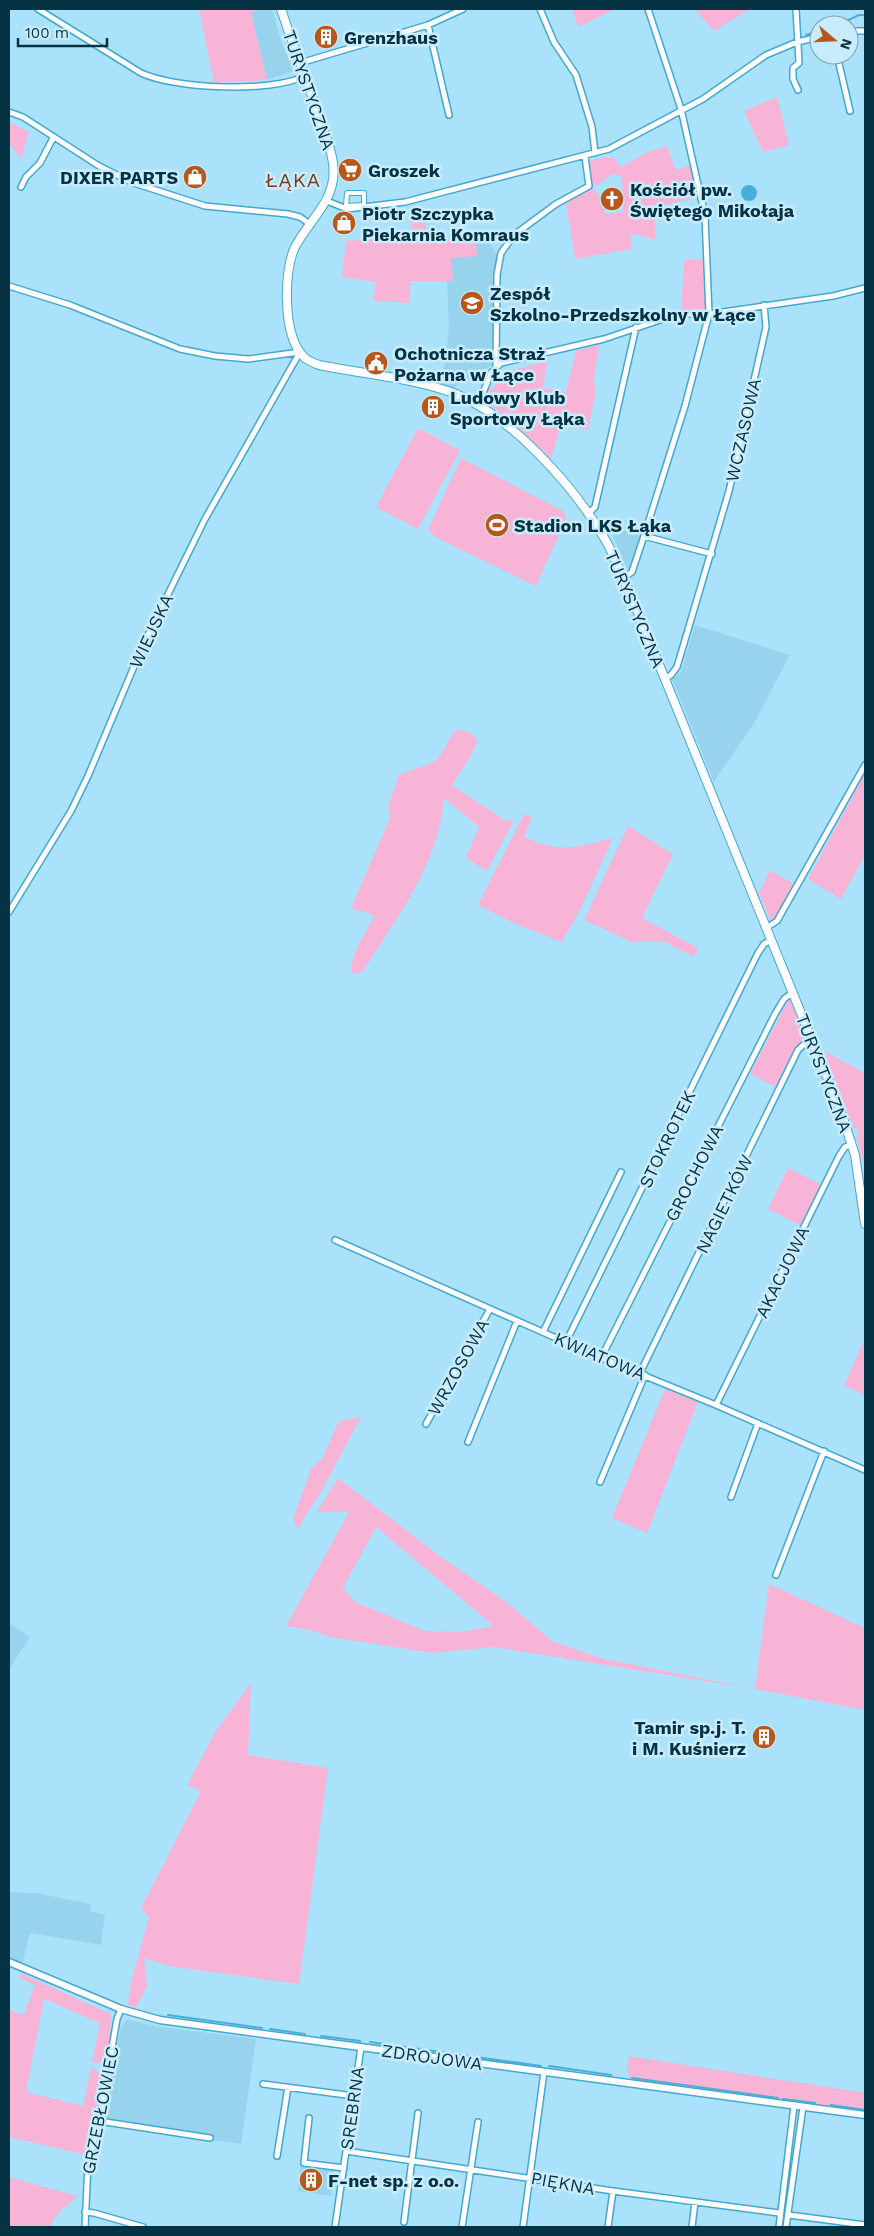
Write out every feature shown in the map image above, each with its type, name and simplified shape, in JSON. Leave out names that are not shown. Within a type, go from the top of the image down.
[{"type":"main road","name":"TURYSTYCZNA","points":[[281,9],[333,163],[334,179],[327,201],[311,225]]},
{"type":"main road","points":[[300,352],[291,333],[288,296],[289,277],[295,248],[311,225]]},
{"type":"main road","name":"TURYSTYCZNA","points":[[300,352],[305,358],[320,365],[433,387],[455,394],[478,405],[529,446],[588,514],[609,546],[811,1038],[852,1145],[865,1224]]},
{"type":"street","points":[[38,9],[141,73],[156,80],[214,86],[256,87],[305,76]]},
{"type":"street","points":[[300,63],[428,25],[463,9]]},
{"type":"street","points":[[540,9],[554,42],[576,74],[592,127],[594,153]]},
{"type":"street","points":[[623,578],[632,572],[644,536],[685,406],[709,314],[705,216],[681,109],[648,9]]},
{"type":"street","points":[[796,9],[796,42],[799,63],[793,68],[793,79],[798,90]]},
{"type":"street","points":[[428,25],[449,115]]},
{"type":"street","points":[[327,201],[347,209],[405,202],[585,157],[609,149],[681,109],[703,99],[766,56],[796,42],[809,39]]},
{"type":"street","points":[[839,65],[850,111]]},
{"type":"street","points":[[9,112],[23,117],[99,166],[130,182],[181,200],[225,209],[288,214],[300,217],[311,225]]},
{"type":"street","points":[[21,187],[26,177],[40,163],[53,138]]},
{"type":"street","points":[[478,405],[496,366],[497,275],[501,253],[514,235],[556,204],[589,186],[585,157]]},
{"type":"street","points":[[347,193],[364,193],[364,205],[346,206],[347,193]]},
{"type":"street","points":[[9,286],[70,305],[180,349],[215,356],[248,359],[300,352]]},
{"type":"street","points":[[496,366],[604,338],[678,314],[709,314],[833,296],[865,288]]},
{"type":"street","name":"WCZASOWA","points":[[664,678],[671,675],[677,667],[712,554],[729,491],[766,327],[764,305]]},
{"type":"street","points":[[588,514],[595,507],[636,327]]},
{"type":"street","name":"WIEJSKA","points":[[9,912],[70,812],[88,776],[143,646],[205,519],[300,352]]},
{"type":"street","points":[[644,536],[712,554]]},
{"type":"street","points":[[766,928],[777,921],[865,765]]},
{"type":"street","name":"STOKROTEK","points":[[566,1342],[758,953],[764,944],[771,940]]},
{"type":"street","name":"GROCHOWA","points":[[601,1358],[772,1020],[784,999],[792,993]]},
{"type":"street","name":"NAGIETKÓW","points":[[600,1482],[642,1374],[798,1050],[811,1038]]},
{"type":"street","name":"AKACJOWA","points":[[716,1405],[839,1156],[845,1147],[852,1145]]},
{"type":"street","points":[[542,1332],[621,1172]]},
{"type":"street","name":"KWIATOWA","points":[[336,1240],[601,1358],[716,1405],[865,1470]]},
{"type":"street","name":"WRZOSOWA","points":[[426,1424],[490,1309]]},
{"type":"street","points":[[468,1442],[517,1321]]},
{"type":"street","points":[[731,1497],[758,1423]]},
{"type":"street","points":[[776,1575],[824,1451]]},
{"type":"street","name":"ZDROJOWA","points":[[9,1962],[122,2009],[160,2020],[865,2116]]},
{"type":"street","name":"GRZEBŁOWIEC","points":[[85,2227],[88,2164],[99,2121],[117,2019],[122,2009]]},
{"type":"street","name":"SREBRNA","points":[[335,2227],[361,2047]]},
{"type":"street","points":[[523,2227],[544,2072]]},
{"type":"street","points":[[263,2084],[354,2096]]},
{"type":"street","points":[[277,2156],[288,2088]]},
{"type":"street","points":[[779,2227],[794,2106]]},
{"type":"street","points":[[786,2227],[804,2107]]},
{"type":"street","points":[[404,2222],[418,2113]]},
{"type":"street","points":[[309,2118],[304,2163],[344,2168]]},
{"type":"street","points":[[99,2121],[210,2138]]},
{"type":"street","points":[[462,2227],[478,2122]]},
{"type":"street","name":"PIĘKNA","points":[[346,2150],[613,2191],[780,2213]]},
{"type":"street","points":[[608,2227],[613,2191]]},
{"type":"street","points":[[692,2227],[695,2202]]},
{"type":"street","points":[[85,2212],[143,2227]]},
{"type":"street","points":[[780,2213],[784,2218],[789,2214]]},
{"type":"street","points":[[780,2213],[865,2225]]},
{"type":"shaded area","points":[[199,9],[263,9],[251,12],[267,80],[214,83]]},
{"type":"shaded area","points":[[272,9],[281,41],[294,71],[267,80],[251,12]]},
{"type":"shaded area","points":[[572,9],[614,9],[614,10],[578,27]]},
{"type":"shaded area","points":[[695,9],[749,9],[714,31]]},
{"type":"shaded area","points":[[777,97],[789,145],[763,152],[744,111]]},
{"type":"shaded area","points":[[9,122],[29,132],[21,159],[9,143]]},
{"type":"shaded area","points":[[667,146],[676,170],[692,165],[699,196],[655,208],[655,240],[631,233],[631,249],[575,259],[566,202],[591,187],[590,160],[613,157],[621,167],[646,153]],"holes":[[[614,174],[621,176],[624,198],[623,212],[605,214],[601,196],[596,193],[596,190],[592,190],[592,186],[599,184]]]},
{"type":"shaded area","points":[[749,185],[757,193],[749,201],[741,193]]},
{"type":"shaded area","points":[[425,220],[428,242],[450,240],[451,244],[476,243],[477,256],[451,258],[453,281],[411,281],[409,303],[373,301],[376,282],[342,277],[346,241],[414,236],[410,221]]},
{"type":"shaded area","name":"Zespół Szkolno-Przedszkolny w Łące","points":[[485,235],[497,255],[492,365],[456,386],[455,390],[440,384],[446,358],[449,326],[447,281],[452,281],[450,240]]},
{"type":"shaded area","points":[[705,259],[707,292],[705,309],[681,312],[684,260]]},
{"type":"shaded area","points":[[599,344],[594,378],[596,392],[588,430],[561,425],[551,459],[513,422],[485,401],[488,388],[493,389],[501,373],[539,363],[546,356],[548,358],[543,388],[566,392],[576,351]]},
{"type":"shaded area","points":[[418,428],[460,450],[418,529],[376,507]]},
{"type":"shaded area","name":"Stadion LKS Łąka","points":[[461,458],[563,511],[566,519],[536,586],[435,537],[428,530]]},
{"type":"shaded area","points":[[615,527],[641,535],[629,573],[613,536]]},
{"type":"shaded area","points":[[695,625],[790,655],[754,723],[714,782],[672,679],[681,673]]},
{"type":"shaded area","points":[[458,729],[470,733],[478,740],[469,759],[452,785],[506,821],[514,820],[487,871],[466,858],[479,827],[444,798],[434,845],[415,888],[364,970],[356,974],[351,972],[356,949],[374,915],[351,908],[390,818],[388,807],[399,775],[434,761],[441,755]]},
{"type":"shaded area","points":[[865,773],[865,855],[841,899],[808,879]]},
{"type":"shaded area","points":[[524,814],[532,817],[524,837],[548,846],[579,846],[613,838],[582,906],[562,942],[518,925],[478,905]]},
{"type":"shaded area","points":[[628,826],[673,854],[642,918],[698,948],[694,957],[665,942],[632,942],[584,920]]},
{"type":"shaded area","points":[[770,870],[795,885],[772,924],[759,893]]},
{"type":"shaded area","points":[[789,998],[806,1038],[799,1043],[778,1088],[750,1074]]},
{"type":"shaded area","points":[[824,1051],[865,1073],[865,1173],[856,1134],[859,1133],[857,1128],[854,1129]]},
{"type":"shaded area","points":[[788,1168],[822,1185],[802,1226],[768,1209]]},
{"type":"shaded area","points":[[865,1338],[865,1395],[844,1385]]},
{"type":"shaded area","points":[[665,1389],[698,1402],[647,1533],[612,1518]]},
{"type":"shaded area","points":[[361,1417],[322,1490],[298,1528],[293,1519],[311,1469],[322,1459],[339,1421]]},
{"type":"shaded area","points":[[338,1478],[441,1557],[505,1601],[552,1641],[600,1658],[755,1689],[494,1647],[433,1653],[330,1637],[310,1630],[286,1626],[349,1512],[317,1512]],"holes":[[[376,1527],[494,1626],[460,1632],[425,1631],[355,1602],[343,1588]]]},
{"type":"shaded area","points":[[769,1584],[865,1628],[865,1710],[755,1689]]},
{"type":"shaded area","points":[[9,1623],[30,1637],[9,1669]]},
{"type":"shaded area","points":[[251,1683],[248,1755],[328,1768],[299,1984],[169,1966],[144,1958],[147,1986],[137,2007],[128,2005],[130,1986],[149,1917],[141,1908],[201,1791],[187,1785],[216,1731]]},
{"type":"shaded area","points":[[9,1892],[36,1893],[91,1904],[90,1911],[105,1915],[101,1945],[30,1933],[22,1964],[9,1958]]},
{"type":"shaded area","points":[[22,1974],[111,2014],[109,2064],[92,2062],[100,2023],[44,1999],[26,2092],[83,2106],[91,2068],[100,2072],[105,2071],[97,2121],[87,2155],[9,2137],[9,2010],[24,2015],[35,1985],[18,1977]]},
{"type":"shaded area","points":[[127,2019],[155,2026],[256,2039],[241,2144],[101,2124],[121,2027]]},
{"type":"shaded area","points":[[629,2056],[865,2093],[865,2112],[631,2080],[627,2069]]},
{"type":"shaded area","points":[[301,2163],[334,2168],[331,2196],[298,2191]]},
{"type":"shaded area","points":[[9,2177],[77,2196],[58,2213],[49,2227],[9,2227]]},
{"type":"waterway","points":[[859,15],[865,15]]},
{"type":"waterway","points":[[168,2015],[262,2028]]},
{"type":"waterway","points":[[270,2029],[305,2034]]},
{"type":"waterway","points":[[321,2036],[360,2041]]},
{"type":"waterway","points":[[370,2042],[541,2066]]},
{"type":"waterway","points":[[549,2066],[611,2075]]},
{"type":"waterway","points":[[632,2078],[778,2098]]},
{"type":"waterway","points":[[783,2099],[815,2103]]},
{"type":"waterway","points":[[831,2105],[865,2110]]},
{"type":"place","name":"Grenzhaus","points":[[326,37]]},
{"type":"place","name":"Groszek","points":[[350,170]]},
{"type":"place","name":"DIXER PARTS","points":[[195,177]]},
{"type":"place","name":"Kościół pw. Świętego Mikołaja","points":[[612,199]]},
{"type":"place","name":"Piotr Szczypka Piekarnia Komraus","points":[[344,223]]},
{"type":"place","name":"Zespół Szkolno-Przedszkolny w Łące","points":[[472,303]]},
{"type":"place","name":"Ochotnicza Straż Pożarna w Łące","points":[[376,363]]},
{"type":"place","name":"Ludowy Klub Sportowy Łąka","points":[[433,407]]},
{"type":"place","name":"Stadion LKS Łąka","points":[[497,525]]},
{"type":"place","name":"Tamir sp.j. T. i M. Kuśnierz","points":[[764,1737]]},
{"type":"place","name":"F-net sp. z o.o.","points":[[311,2180]]},
{"type":"district","name":"ŁĄKA","points":[[293,180]]}]
